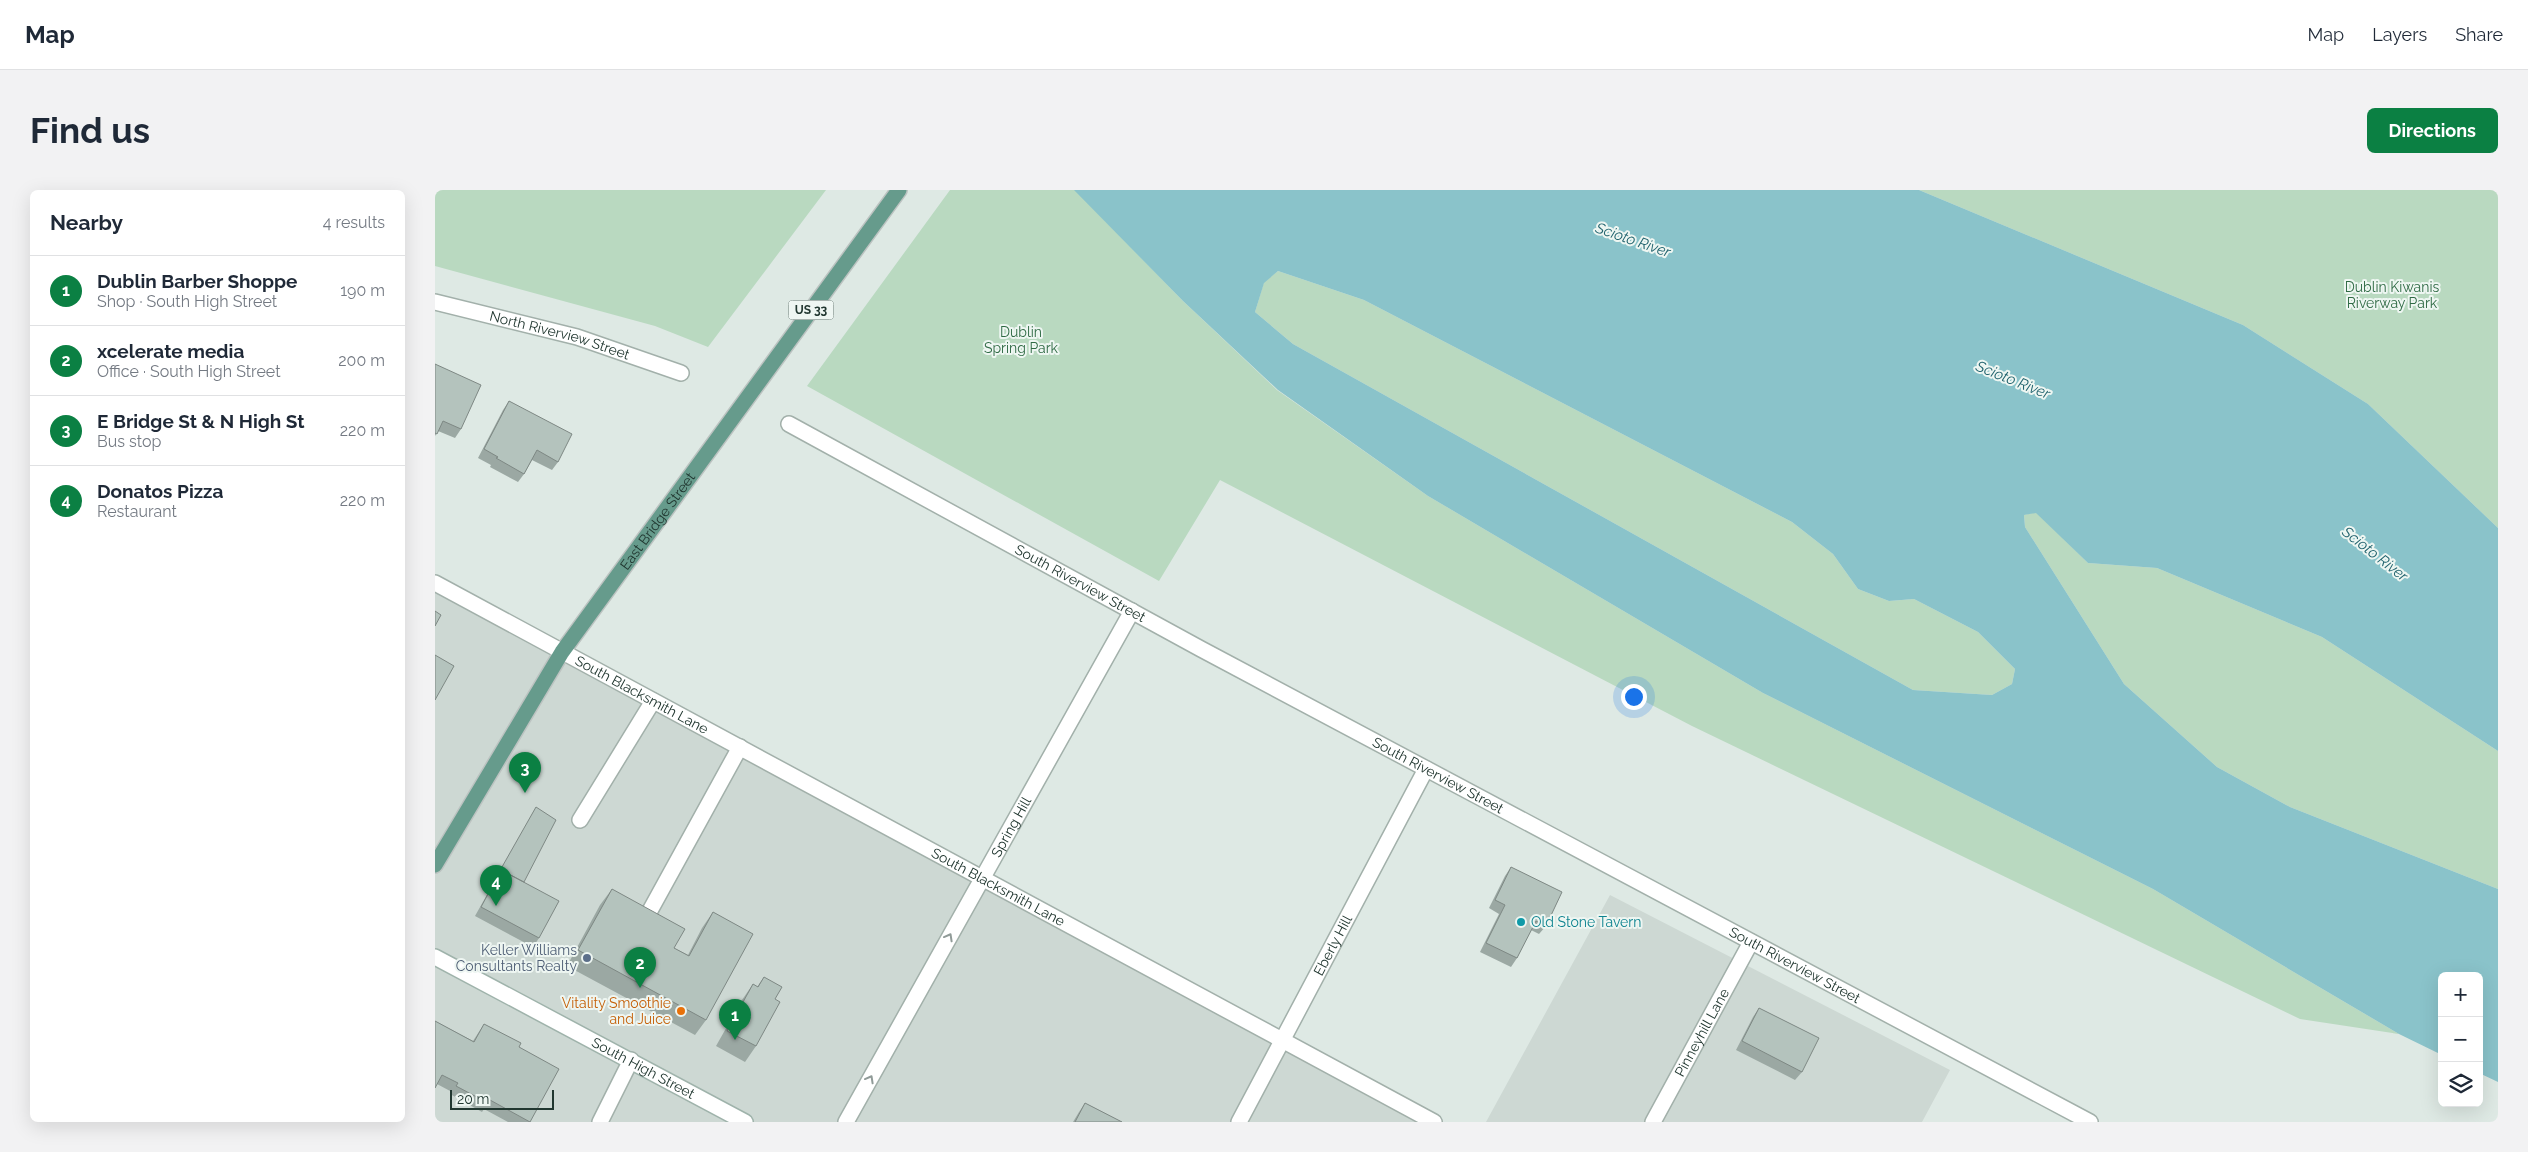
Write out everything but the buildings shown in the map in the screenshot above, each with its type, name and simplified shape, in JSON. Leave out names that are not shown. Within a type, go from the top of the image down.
[{"type":"main road","name":"East Bridge Street","points":[[435,865],[562,652],[722,430],[899,190]]},
{"type":"street","name":"North Riverview Street","points":[[435,302],[577,337],[681,373]]},
{"type":"street","name":"South Riverview Street","points":[[789,424],[1132,612],[2090,1122]]},
{"type":"street","name":"South Blacksmith Lane","points":[[435,583],[1434,1122]]},
{"type":"street","name":"Spring Hill","points":[[846,1122],[1132,612]]},
{"type":"street","points":[[580,820],[653,701]]},
{"type":"street","points":[[646,918],[740,747]]},
{"type":"street","name":"Eberly Hill","points":[[1239,1122],[1426,769]]},
{"type":"street","name":"Pinneyhill Lane","points":[[1653,1122],[1751,942]]},
{"type":"street","name":"South High Street","points":[[435,957],[745,1122]]},
{"type":"street","points":[[600,1122],[631,1060]]},
{"type":"shaded area","points":[[435,577],[1427,1122],[435,1122]]},
{"type":"shaded area","points":[[1610,895],[1950,1070],[1922,1122],[1486,1122]]},
{"type":"green space","points":[[435,190],[826,190],[708,347],[655,326],[435,266]]},
{"type":"green space","name":"Dublin Spring Park","points":[[950,190],[1075,190],[1183,301],[1277,390],[1428,496],[1763,693],[2153,889],[2399,1034],[2300,1019],[1692,726],[1220,480],[1159,581],[807,386]]},
{"type":"green space","name":"Dublin Kiwanis Riverway Park","points":[[1919,190],[2498,190],[2498,528],[2368,404],[2243,325]]},
{"type":"green space","points":[[1278,271],[1364,300],[1792,522],[1833,554],[1858,589],[1889,601],[1914,599],[1978,632],[2015,669],[2012,684],[1992,695],[1913,690],[1293,344],[1255,312],[1264,282]]},
{"type":"green space","points":[[2036,512],[2088,563],[2157,568],[2322,637],[2498,751],[2498,889],[2290,807],[2217,767],[2124,684],[2025,527],[2024,515]]},
{"type":"water","name":"Scioto River","points":[[1074,190],[1919,190],[2243,325],[2368,404],[2498,528],[2498,751],[2322,637],[2157,568],[2088,563],[2036,513],[2024,515],[2025,527],[2124,684],[2217,767],[2290,807],[2498,889],[2498,1082],[2483,1075],[2483,972],[2438,972],[2438,1053],[2399,1034],[2153,889],[1763,693],[1428,496],[1278,390],[1183,301]],"holes":[[[1278,271],[1364,300],[1792,522],[1833,554],[1858,589],[1889,601],[1914,599],[1978,632],[2015,669],[2012,684],[1992,695],[1913,690],[1293,344],[1255,312],[1264,283]]]},
{"type":"place","name":"E Bridge St & N High St","points":[[525,793]]},
{"type":"place","name":"Donatos Pizza","points":[[496,906]]},
{"type":"place","name":"Old Stone Tavern","points":[[1521,922]]},
{"type":"place","name":"Keller Williams Consultants Realty","points":[[587,958]]},
{"type":"place","name":"xcelerate media","points":[[640,988]]},
{"type":"place","name":"Vitality Smoothie and Juice","points":[[681,1011]]},
{"type":"place","name":"Dublin Barber Shoppe","points":[[735,1040]]}]
